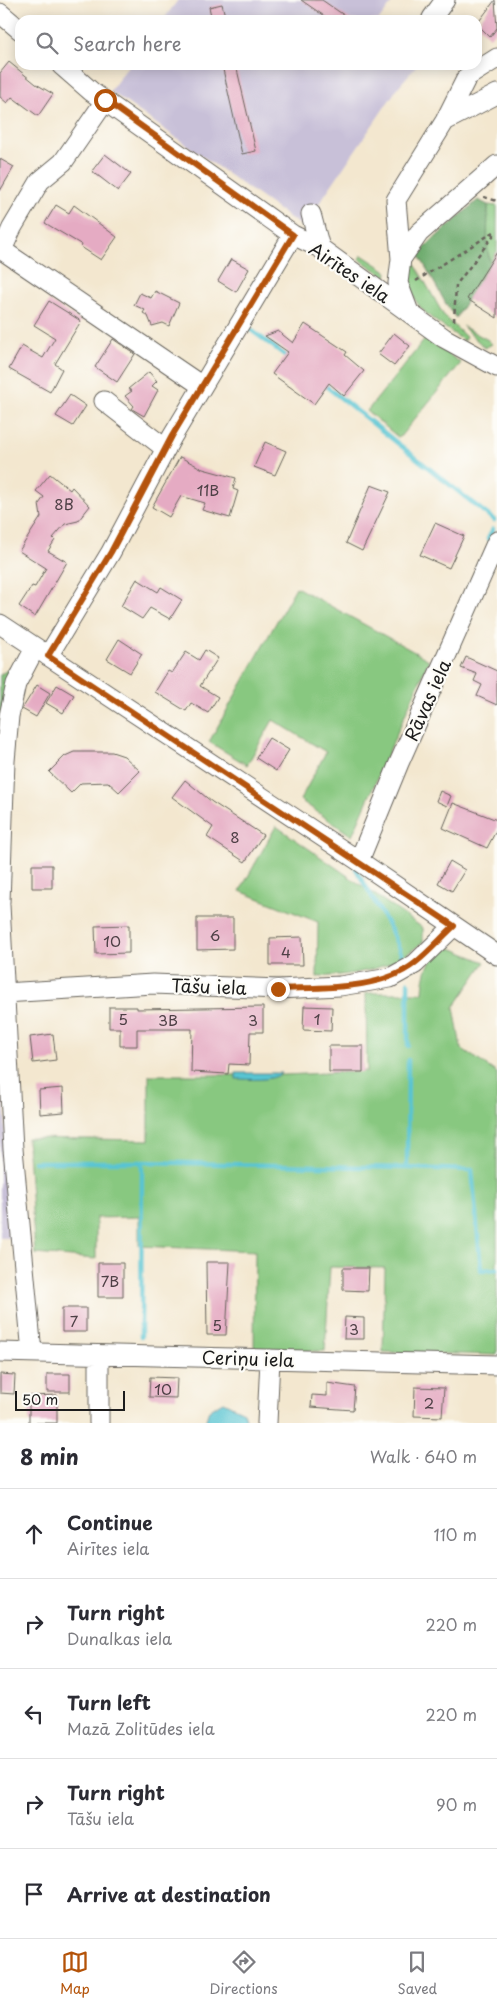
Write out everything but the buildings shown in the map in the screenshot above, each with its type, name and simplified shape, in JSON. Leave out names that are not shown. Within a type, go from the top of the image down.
[{"type":"street","points":[[434,15],[445,0]]},
{"type":"street","points":[[0,13],[15,26]]},
{"type":"street","points":[[482,64],[497,58]]},
{"type":"street","name":"Airītes iela","points":[[67,70],[105,100],[293,235],[320,248],[444,338],[497,367]]},
{"type":"street","points":[[409,312],[398,283],[401,258],[396,200],[445,121],[464,71]]},
{"type":"street","points":[[445,121],[497,94]]},
{"type":"street","points":[[105,100],[63,162],[40,181],[12,228],[2,250],[202,386]]},
{"type":"street","points":[[401,258],[419,233],[497,165]]},
{"type":"street","points":[[312,214],[320,248]]},
{"type":"street","points":[[32,1353],[8,1173],[0,903],[5,761],[9,716],[16,684],[42,652],[111,552],[166,448],[293,235]]},
{"type":"street","points":[[104,401],[166,448]]},
{"type":"street","name":"Rāvas iela","points":[[359,861],[399,763],[497,541]]},
{"type":"street","points":[[0,624],[359,861],[497,955]]},
{"type":"street","name":"Tāšu iela","points":[[4,993],[153,984],[278,989],[340,986],[390,978],[415,964],[454,926]]},
{"type":"street","name":"Ceriņu iela","points":[[0,1352],[497,1365]]},
{"type":"street","points":[[99,1356],[100,1423]]},
{"type":"street","points":[[267,1423],[270,1359]]},
{"type":"path","points":[[398,283],[409,286],[497,231]]},
{"type":"path","points":[[454,321],[456,285],[497,231]]},
{"type":"shaded area","points":[[178,0],[394,0],[383,15],[167,15]]},
{"type":"shaded area","points":[[125,70],[413,70],[399,86],[303,227],[110,91]]},
{"type":"shaded area","points":[[0,1022],[12,1238],[0,1238]]},
{"type":"green space","points":[[478,200],[488,205],[487,246],[490,263],[456,318],[446,304],[419,255],[428,244]]},
{"type":"green space","points":[[488,205],[497,206],[497,252],[490,263],[487,246]]},
{"type":"green space","points":[[362,255],[385,270],[387,273],[386,277],[359,259]]},
{"type":"green space","points":[[411,257],[444,316],[466,337],[464,341],[429,316],[415,299],[411,288]]},
{"type":"green space","points":[[462,326],[488,340],[492,344],[485,348]]},
{"type":"green space","points":[[426,338],[461,363],[399,438],[367,411]]},
{"type":"green space","points":[[296,587],[429,660],[352,836],[300,800],[326,752],[273,720],[247,765],[209,742]]},
{"type":"green space","points":[[10,668],[0,722],[0,675]]},
{"type":"green space","points":[[276,826],[423,928],[423,942],[386,965],[360,972],[317,977],[318,922],[240,891]]},
{"type":"green space","points":[[451,948],[485,962],[454,1007],[461,1048],[497,1073],[497,1355],[383,1352],[385,1268],[330,1267],[325,1351],[254,1351],[255,1251],[139,1246],[139,1217],[96,1218],[96,1259],[35,1254],[27,1138],[149,1140],[149,1075],[285,1075],[367,1071],[366,993],[423,993],[426,971],[429,964],[437,954]]},
{"type":"water","points":[[236,1073],[282,1073],[266,1079],[236,1079]]},
{"type":"water","points":[[223,1402],[244,1412],[247,1423],[205,1423],[209,1410]]},
{"type":"waterway","points":[[251,330],[290,359]]},
{"type":"waterway","points":[[322,383],[494,520]]},
{"type":"waterway","points":[[488,539],[493,529]]},
{"type":"waterway","points":[[356,869],[391,930],[403,958]]},
{"type":"waterway","points":[[408,982],[408,1046]]},
{"type":"waterway","points":[[408,1060],[407,1168],[472,1170],[481,1270],[497,1269]]},
{"type":"waterway","points":[[35,1162],[142,1162]]},
{"type":"waterway","points":[[141,1337],[142,1162],[407,1168]]},
{"type":"route","points":[[105,100],[293,235],[172,436],[111,552],[48,656],[359,861],[454,926],[415,964],[390,978],[340,986],[278,989]]}]
